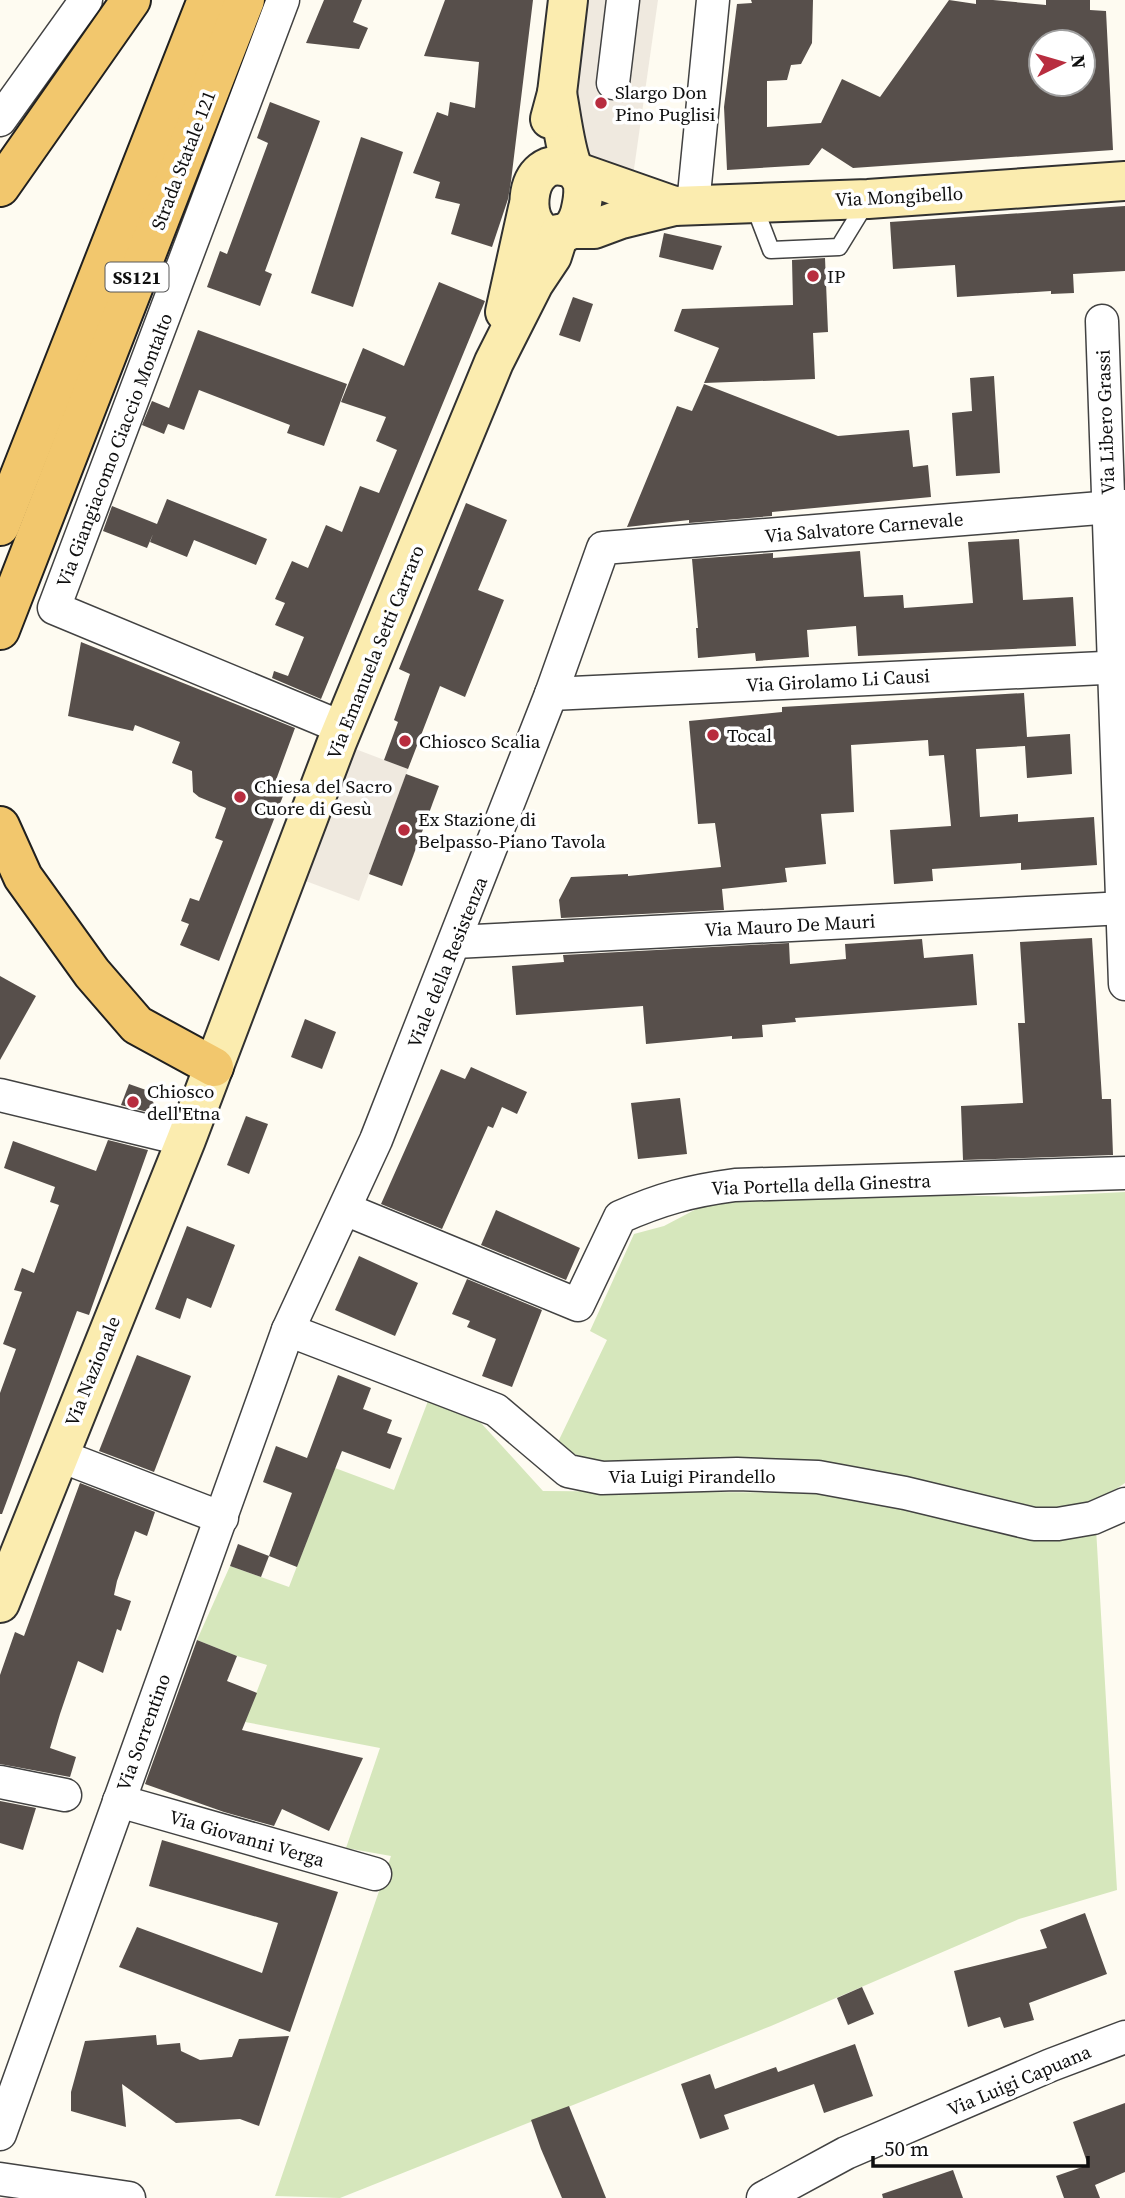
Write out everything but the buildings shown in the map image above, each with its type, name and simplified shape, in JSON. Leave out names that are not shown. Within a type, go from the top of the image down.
[{"type":"main road","points":[[0,187],[131,0]]},
{"type":"main road","name":"Strada Statale 121","points":[[6,511],[206,0]]},
{"type":"main road","name":"Strada Statale 121","points":[[0,630],[246,0]]},
{"type":"main road","points":[[0,826],[23,877],[92,973],[137,1025],[214,1067]]},
{"type":"street","points":[[0,120],[86,0]]},
{"type":"street","name":"Via Giangiacomo Ciaccio Montalto","points":[[283,0],[54,608],[343,728]]},
{"type":"street","points":[[494,362],[531,193],[557,93],[568,0]]},
{"type":"street","points":[[613,83],[623,0]]},
{"type":"street","points":[[683,206],[713,0]]},
{"type":"street","points":[[494,362],[534,282],[566,231],[579,216],[584,189],[576,171],[557,93]]},
{"type":"street","points":[[566,166],[683,206],[621,219],[594,229],[551,234],[538,228],[530,217],[531,193],[548,167],[566,166]]},
{"type":"street","name":"Via Mongibello","points":[[683,206],[868,199],[1125,181]]},
{"type":"street","name":"Via Libero Grassi","points":[[1102,321],[1116,507],[1125,984]]},
{"type":"street","name":"Via Emanuela Setti Carraro","points":[[186,1140],[343,728],[494,362]]},
{"type":"street","name":"Via Salvatore Carnevale","points":[[603,548],[1116,507]]},
{"type":"street","name":"Viale della Resistenza","points":[[288,1331],[376,1140],[551,694],[603,548]]},
{"type":"street","name":"Via Girolamo Li Causi","points":[[551,694],[1119,667]]},
{"type":"street","name":"Via Mauro De Mauri","points":[[455,942],[1124,908]]},
{"type":"street","points":[[14,1099],[186,1140]]},
{"type":"street","name":"Via Nazionale","points":[[0,1603],[186,1140]]},
{"type":"street","name":"Via Portella della Ginestra","points":[[345,1209],[578,1306],[620,1217],[694,1190],[735,1185],[1125,1173]]},
{"type":"street","name":"Via Luigi Pirandello","points":[[288,1331],[496,1410],[568,1471],[602,1478],[737,1474],[818,1477],[905,1493],[1034,1524],[1058,1524],[1093,1518],[1125,1504]]},
{"type":"street","name":"Via Sorrentino","points":[[0,2134],[288,1331]]},
{"type":"street","points":[[58,1455],[222,1518]]},
{"type":"street","points":[[0,1782],[65,1796]]},
{"type":"street","name":"Via Giovanni Verga","points":[[119,1801],[375,1874]]},
{"type":"street","name":"Via Luigi Capuana","points":[[763,2198],[846,2153],[1051,2065],[1125,2037]]},
{"type":"street","points":[[0,2179],[129,2198]]},
{"type":"green space","points":[[1125,1192],[1125,1483],[1097,1499],[1080,1505],[1048,1510],[594,1460],[573,1453],[558,1442],[607,1340],[590,1331],[634,1234],[664,1226],[704,1205],[793,1196],[856,1193],[1026,1197]]},
{"type":"green space","points":[[428,1401],[481,1423],[543,1491],[845,1493],[1096,1528],[1117,1890],[1019,1919],[771,2026],[340,2198],[275,2196],[391,1856],[346,1848],[380,1748],[245,1722],[267,1665],[197,1640],[230,1566],[289,1587],[335,1468],[394,1490]]},
{"type":"shaded area","name":"Slargo Don Pino Puglisi","points":[[568,0],[658,0],[633,176],[577,172]]},
{"type":"shaded area","points":[[337,742],[408,769],[359,901],[287,874]]},
{"type":"place","name":"Slargo Don Pino Puglisi","points":[[601,103]]},
{"type":"place","name":"IP","points":[[813,276]]},
{"type":"place","name":"Tocal","points":[[713,735]]},
{"type":"place","name":"Chiosco Scalia","points":[[405,741]]},
{"type":"place","name":"Chiesa del Sacro Cuore di Gesù","points":[[240,797]]},
{"type":"place","name":"Ex Stazione di Belpasso-Piano Tavola","points":[[404,830]]},
{"type":"place","name":"Chiosco dell'Etna","points":[[133,1102]]}]
